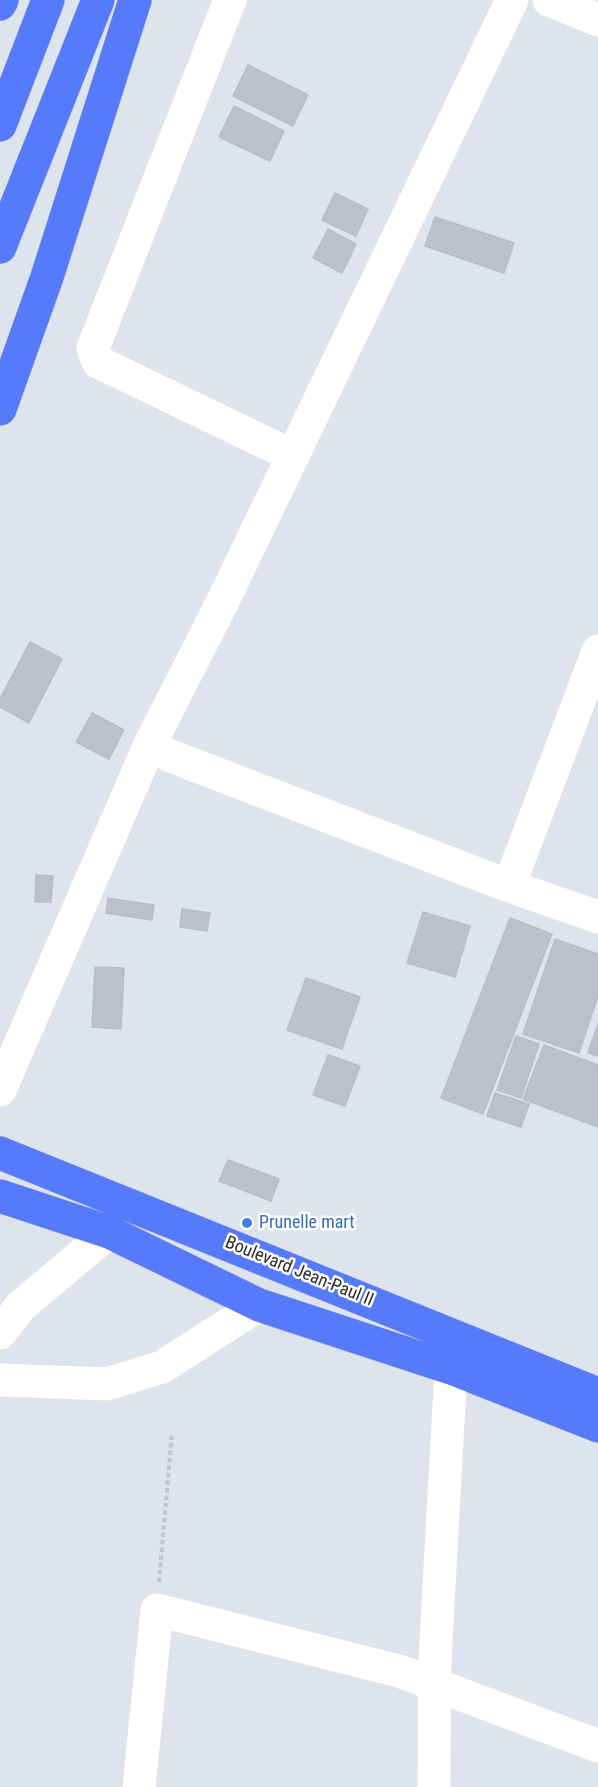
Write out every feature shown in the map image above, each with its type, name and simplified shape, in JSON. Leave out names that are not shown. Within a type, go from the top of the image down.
[{"type":"main road","points":[[0,4],[2,0]]},
{"type":"main road","points":[[0,125],[48,0]]},
{"type":"main road","points":[[0,248],[98,0]]},
{"type":"main road","points":[[0,409],[47,277],[135,0]]},
{"type":"main road","name":"Boulevard Jean-Paul II","points":[[0,1153],[598,1394]]},
{"type":"main road","points":[[0,1196],[109,1232],[260,1305],[451,1368],[598,1426]]},
{"type":"street","points":[[230,0],[93,348],[98,362],[293,456]]},
{"type":"street","points":[[0,1090],[150,744],[293,456],[512,0]]},
{"type":"street","points":[[549,0],[598,21]]},
{"type":"street","points":[[509,886],[598,651]]},
{"type":"street","points":[[150,744],[179,759],[509,886],[598,917]]},
{"type":"street","points":[[0,1333],[21,1306],[109,1232]]},
{"type":"street","points":[[0,1380],[107,1384],[162,1367],[260,1305]]},
{"type":"street","points":[[434,1787],[436,1684],[451,1368],[462,1338]]},
{"type":"street","points":[[139,1787],[157,1610],[399,1671],[598,1746]]},
{"type":"path","points":[[157,1610],[172,1433]]},
{"type":"building","points":[[248,65],[308,95],[293,126],[233,96]]},
{"type":"building","points":[[234,106],[284,131],[270,161],[219,137]]},
{"type":"building","points":[[335,193],[368,209],[356,236],[322,220]]},
{"type":"building","points":[[435,217],[514,243],[504,273],[425,246]]},
{"type":"building","points":[[328,229],[356,244],[342,273],[313,258]]},
{"type":"building","points":[[30,642],[62,659],[29,723],[0,707],[0,699]]},
{"type":"building","points":[[92,713],[124,730],[109,759],[76,742]]},
{"type":"building","points":[[36,875],[53,876],[51,902],[35,902]]},
{"type":"building","points":[[108,898],[154,905],[152,920],[106,913]]},
{"type":"building","points":[[182,909],[210,913],[207,931],[180,927]]},
{"type":"building","points":[[423,912],[470,926],[455,977],[407,963]]},
{"type":"building","points":[[510,918],[552,934],[483,1114],[441,1098]]},
{"type":"building","points":[[555,939],[598,954],[598,996],[579,1053],[523,1034]]},
{"type":"building","points":[[95,967],[124,968],[121,1029],[92,1027]]},
{"type":"building","points":[[306,978],[360,997],[342,1049],[287,1030]]},
{"type":"building","points":[[598,1024],[598,1056],[588,1053]]},
{"type":"building","points":[[516,1036],[539,1044],[521,1098],[497,1090]]},
{"type":"building","points":[[544,1045],[598,1065],[598,1127],[523,1099]]},
{"type":"building","points":[[328,1055],[360,1066],[345,1106],[313,1095]]},
{"type":"building","points":[[495,1093],[529,1104],[521,1127],[487,1116]]},
{"type":"building","points":[[228,1160],[279,1179],[271,1201],[219,1181]]},
{"type":"place","name":"Prunelle mart","points":[[247,1223]]}]
